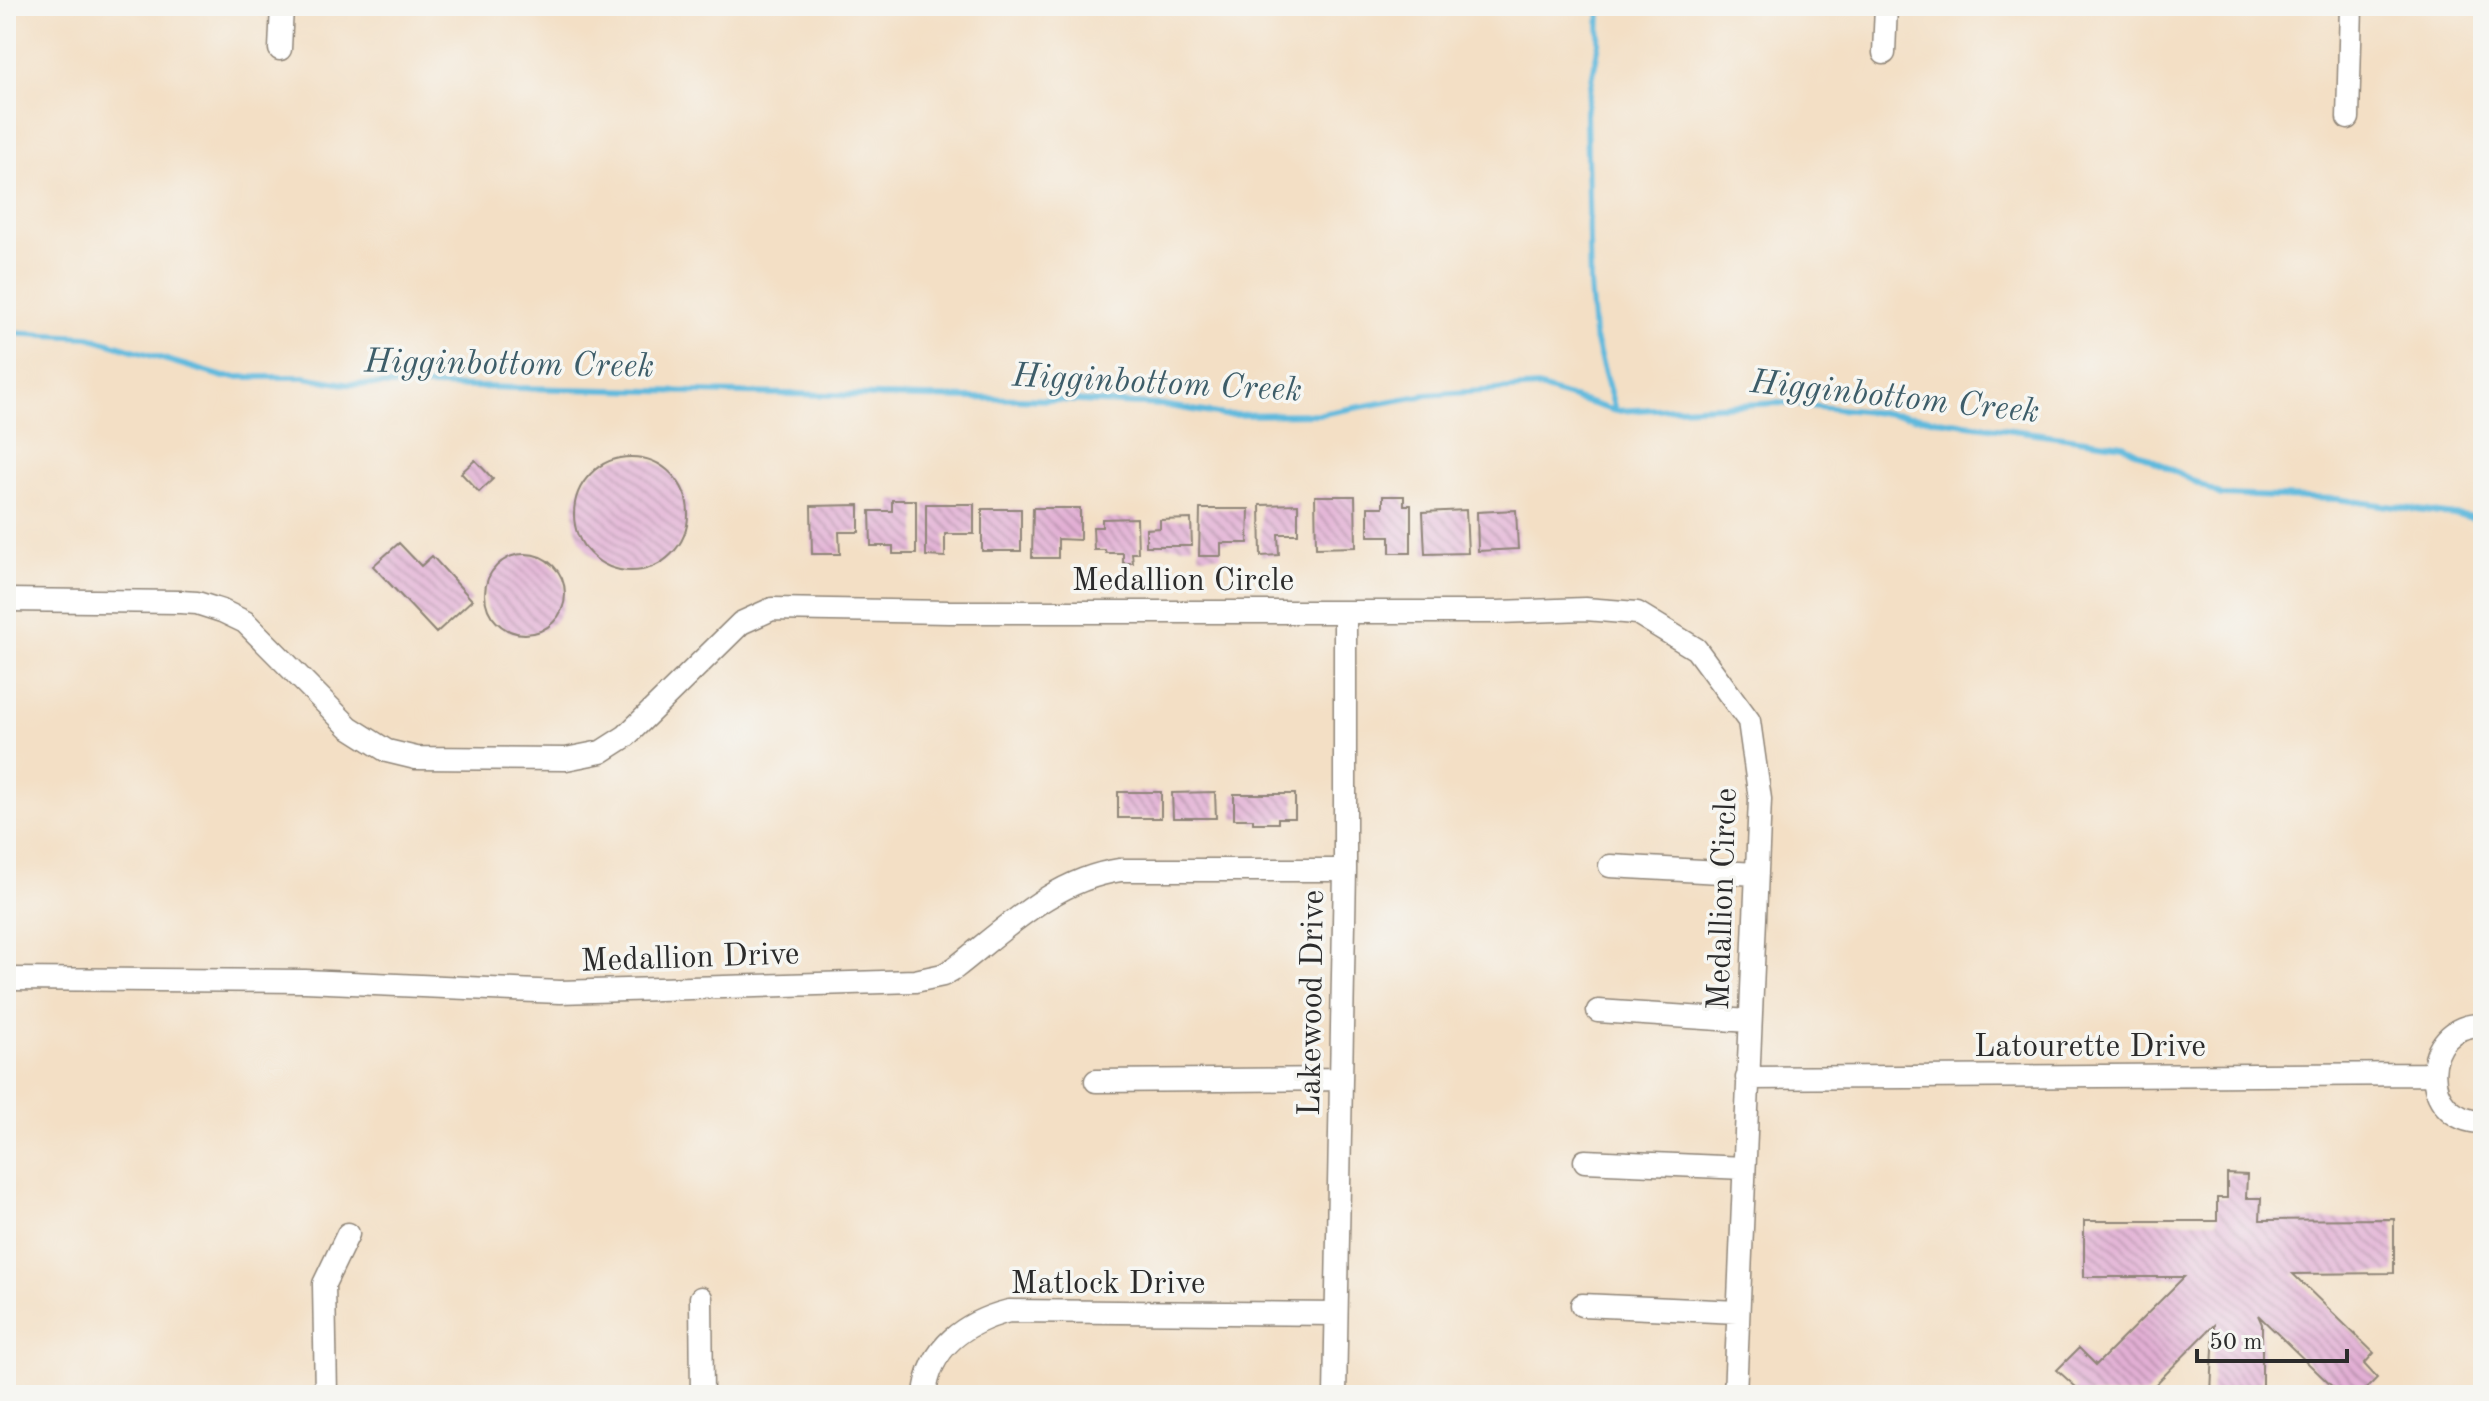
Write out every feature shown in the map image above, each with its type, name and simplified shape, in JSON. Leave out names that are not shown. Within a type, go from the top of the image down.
[{"type":"street","points":[[280,49],[282,6]]},
{"type":"street","points":[[1884,53],[1886,6]]},
{"type":"street","points":[[2348,118],[2351,6]]},
{"type":"street","name":"Medallion Circle","points":[[6,600],[180,602],[197,603],[222,611],[245,622],[264,639],[359,734],[387,751],[416,758],[566,759],[601,752],[626,736],[741,623],[772,609],[1345,612],[1585,609],[1637,613],[1696,649],[1749,721],[1760,799],[1735,1395]]},
{"type":"street","name":"Lakewood Drive","points":[[1335,1395],[1345,870],[1345,612]]},
{"type":"street","points":[[1610,866],[1757,874]]},
{"type":"street","name":"Medallion Drive","points":[[6,979],[290,981],[560,992],[915,981],[943,975],[1026,912],[1078,880],[1101,873],[1120,870],[1345,870]]},
{"type":"street","points":[[1598,1011],[1750,1021]]},
{"type":"street","points":[[2483,1025],[2460,1030],[2446,1040],[2437,1055],[2433,1074],[2436,1090],[2445,1105],[2458,1116],[2483,1122]]},
{"type":"street","name":"Latourette Drive","points":[[1747,1078],[2433,1074]]},
{"type":"street","points":[[1096,1081],[1340,1079]]},
{"type":"street","points":[[1585,1161],[1744,1168]]},
{"type":"street","points":[[326,1395],[324,1284],[348,1234]]},
{"type":"street","points":[[701,1298],[702,1395]]},
{"type":"street","points":[[1582,1305],[1738,1312]]},
{"type":"street","name":"Matlock Drive","points":[[925,1395],[926,1383],[949,1340],[984,1317],[1009,1311],[1336,1314]]},
{"type":"building","points":[[631,457],[653,461],[671,474],[684,492],[688,514],[684,536],[671,554],[653,567],[631,571],[609,567],[591,554],[578,536],[574,514],[578,492],[591,474],[609,461]]},
{"type":"building","points":[[475,460],[493,479],[479,492],[461,473]]},
{"type":"building","points":[[1315,496],[1355,496],[1356,547],[1316,548]]},
{"type":"building","points":[[1383,496],[1404,496],[1404,505],[1411,505],[1411,553],[1390,553],[1390,536],[1368,536],[1368,507],[1383,507]]},
{"type":"building","points":[[892,500],[916,500],[916,554],[893,554],[893,546],[871,546],[870,511],[892,511]]},
{"type":"building","points":[[926,504],[974,504],[974,534],[945,534],[945,557],[926,556]]},
{"type":"building","points":[[1298,504],[1298,534],[1278,534],[1279,555],[1261,556],[1260,505]]},
{"type":"building","points":[[859,505],[859,532],[839,532],[840,554],[812,554],[811,506]]},
{"type":"building","points":[[1033,508],[1080,508],[1080,540],[1058,539],[1058,558],[1032,558]]},
{"type":"building","points":[[982,509],[1021,509],[1021,551],[982,551]]},
{"type":"building","points":[[1200,509],[1249,509],[1248,543],[1221,543],[1221,556],[1199,556]]},
{"type":"building","points":[[1466,510],[1468,553],[1425,554],[1423,512]]},
{"type":"building","points":[[1516,510],[1518,549],[1478,551],[1477,512]]},
{"type":"building","points":[[1137,518],[1138,553],[1132,553],[1133,563],[1123,563],[1123,553],[1094,550],[1093,527],[1102,527],[1102,519]]},
{"type":"building","points":[[1191,519],[1192,546],[1146,546],[1146,529],[1160,528],[1160,520]]},
{"type":"building","points":[[399,543],[421,566],[432,556],[472,600],[436,633],[373,566]]},
{"type":"building","points":[[525,554],[540,557],[553,566],[562,579],[565,594],[562,609],[553,622],[540,631],[525,634],[510,631],[497,622],[488,609],[485,594],[488,579],[497,566],[510,557]]},
{"type":"building","points":[[1118,792],[1161,792],[1161,818],[1118,818]]},
{"type":"building","points":[[1215,792],[1216,818],[1173,818],[1172,793]]},
{"type":"building","points":[[1234,794],[1295,794],[1295,818],[1278,818],[1278,823],[1234,819]]},
{"type":"building","points":[[2227,1174],[2247,1175],[2246,1198],[2261,1198],[2260,1220],[2394,1219],[2394,1273],[2293,1274],[2374,1353],[2364,1364],[2377,1378],[2360,1395],[2341,1395],[2258,1315],[2262,1324],[2262,1395],[2211,1395],[2214,1325],[2145,1395],[2070,1395],[2077,1388],[2057,1370],[2079,1348],[2096,1365],[2184,1277],[2084,1277],[2084,1221],[2217,1221],[2217,1198],[2227,1198]]},
{"type":"waterway","points":[[1600,6],[1599,43],[1586,112],[1590,284],[1594,335],[1615,410]]},
{"type":"waterway","name":"Higginbottom Creek","points":[[6,333],[89,337],[224,377],[304,377],[345,384],[1057,400],[1163,405],[1223,415],[1321,414],[1426,395],[1538,387],[1615,411],[1779,403],[1901,415],[2123,445],[2221,495],[2337,499],[2483,519]]}]
